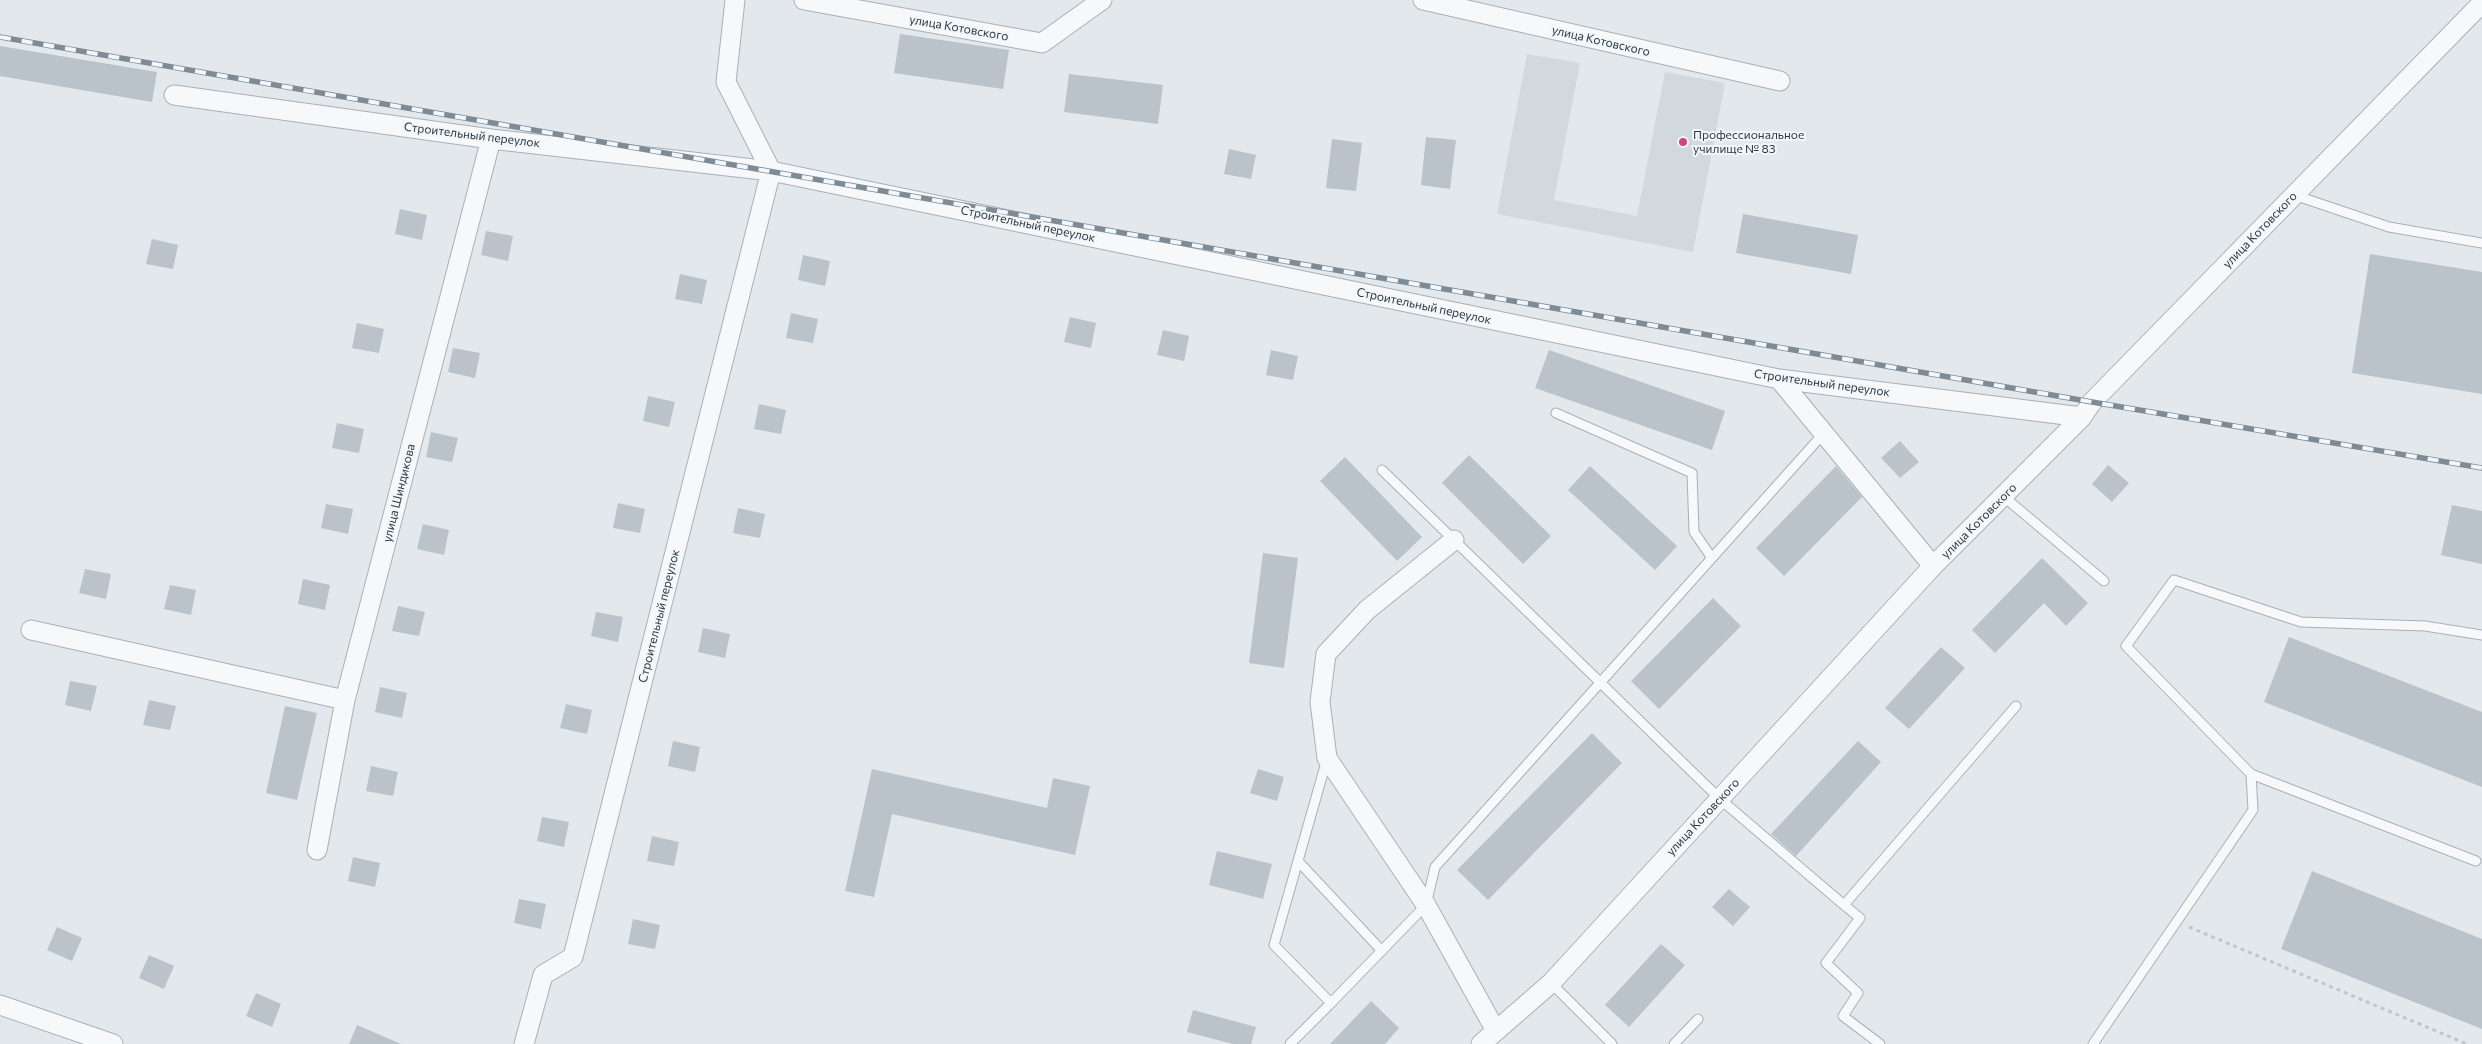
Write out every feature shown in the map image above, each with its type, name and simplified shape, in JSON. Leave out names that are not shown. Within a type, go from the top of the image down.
[{"type":"street","points":[[735,0],[726,82],[771,171]]},
{"type":"street","name":"улица Котовского","points":[[804,0],[1042,43],[1102,0]]},
{"type":"street","name":"улица Котовского","points":[[1423,0],[1780,81]]},
{"type":"street","name":"улица Котовского","points":[[1481,1044],[1551,983],[1933,566],[2082,417],[2092,402],[2482,3]]},
{"type":"street","name":"Строительный переулок","points":[[174,95],[490,139],[771,171],[1779,378],[2082,417]]},
{"type":"street","name":"улица Шиндикова","points":[[317,850],[345,700],[490,139]]},
{"type":"street","name":"Строительный переулок","points":[[524,1044],[543,975],[573,957],[771,171]]},
{"type":"street","points":[[1779,378],[1933,566]]},
{"type":"street","points":[[1454,540],[1367,610],[1326,654],[1320,702],[1327,758],[1426,905],[1496,1031]]},
{"type":"street","points":[[32,630],[345,700]]},
{"type":"street","points":[[0,1005],[113,1044]]},
{"type":"lane","points":[[2294,195],[2389,227],[2482,243]]},
{"type":"lane","points":[[1556,413],[1692,473],[1694,532],[1712,558]]},
{"type":"lane","points":[[1290,1044],[1426,905],[1435,867],[1824,433]]},
{"type":"lane","points":[[1382,470],[1720,799],[1860,918],[1826,964],[1858,993],[1843,1016],[1880,1044]]},
{"type":"lane","points":[[2003,496],[2104,581]]},
{"type":"lane","points":[[2476,861],[2251,774],[2126,646],[2174,580],[2301,622],[2425,626],[2482,635]]},
{"type":"lane","points":[[1844,905],[2016,706]]},
{"type":"lane","points":[[1327,758],[1274,945],[1331,1003]]},
{"type":"lane","points":[[2092,1044],[2253,810],[2251,774]]},
{"type":"lane","points":[[1298,861],[1382,951]]},
{"type":"lane","points":[[1551,983],[1612,1044]]},
{"type":"lane","points":[[1674,1044],[1698,1019]]},
{"type":"path","points":[[2177,922],[2467,1044]]},
{"type":"shaded area","name":"Профессиональное училище № 83","points":[[1527,54],[1580,63],[1554,200],[1637,216],[1665,72],[1725,83],[1693,252],[1497,214]]},
{"type":"building","points":[[900,34],[1009,50],[1003,89],[894,73]]},
{"type":"building","points":[[0,46],[157,72],[152,102],[0,76]]},
{"type":"building","points":[[1069,74],[1163,85],[1158,124],[1064,112]]},
{"type":"building","points":[[1426,137],[1456,140],[1450,189],[1421,185]]},
{"type":"building","points":[[1332,139],[1362,143],[1356,191],[1326,188]]},
{"type":"building","points":[[1229,149],[1256,155],[1251,179],[1224,174]]},
{"type":"building","points":[[400,209],[427,215],[422,240],[395,234]]},
{"type":"building","points":[[1743,214],[1858,235],[1851,274],[1736,253]]},
{"type":"building","points":[[486,231],[513,236],[508,261],[481,255]]},
{"type":"building","points":[[152,239],[178,245],[173,269],[146,264]]},
{"type":"building","points":[[2370,254],[2482,272],[2482,394],[2352,373]]},
{"type":"building","points":[[803,255],[830,261],[825,286],[798,280]]},
{"type":"building","points":[[680,274],[707,280],[702,304],[675,299]]},
{"type":"building","points":[[791,313],[818,319],[813,343],[786,338]]},
{"type":"building","points":[[1070,317],[1096,323],[1091,348],[1064,342]]},
{"type":"building","points":[[357,323],[384,329],[379,353],[352,348]]},
{"type":"building","points":[[1163,330],[1189,336],[1184,361],[1157,355]]},
{"type":"building","points":[[453,348],[480,353],[475,378],[448,372]]},
{"type":"building","points":[[1271,350],[1298,356],[1293,380],[1266,375]]},
{"type":"building","points":[[1549,350],[1725,411],[1712,450],[1535,388]]},
{"type":"building","points":[[648,396],[675,402],[669,427],[643,421]]},
{"type":"building","points":[[759,404],[786,410],[781,434],[754,429]]},
{"type":"building","points":[[337,423],[364,429],[359,453],[332,448]]},
{"type":"building","points":[[431,432],[458,438],[452,462],[426,457]]},
{"type":"building","points":[[1900,441],[1919,462],[1900,478],[1881,458]]},
{"type":"building","points":[[1469,455],[1551,536],[1523,564],[1442,483]]},
{"type":"building","points":[[1345,457],[1422,537],[1397,561],[1320,481]]},
{"type":"building","points":[[2108,465],[2129,483],[2112,502],[2092,484]]},
{"type":"building","points":[[1590,466],[1677,546],[1655,570],[1568,490]]},
{"type":"building","points":[[1836,466],[1862,497],[1784,576],[1756,548]]},
{"type":"building","points":[[618,503],[645,509],[640,533],[613,528]]},
{"type":"building","points":[[326,504],[353,509],[348,534],[321,528]]},
{"type":"building","points":[[2452,505],[2482,511],[2482,564],[2441,555]]},
{"type":"building","points":[[738,508],[765,514],[760,538],[733,533]]},
{"type":"building","points":[[423,524],[449,530],[444,555],[417,549]]},
{"type":"building","points":[[1263,553],[1298,558],[1284,668],[1249,663]]},
{"type":"building","points":[[2042,558],[2088,603],[2066,626],[2044,603],[1995,653],[1972,630]]},
{"type":"building","points":[[85,569],[111,574],[106,599],[79,593]]},
{"type":"building","points":[[303,579],[330,585],[325,610],[298,604]]},
{"type":"building","points":[[170,585],[196,590],[191,615],[164,609]]},
{"type":"building","points":[[1713,598],[1741,626],[1659,709],[1631,681]]},
{"type":"building","points":[[398,606],[425,612],[419,636],[392,631]]},
{"type":"building","points":[[596,612],[623,617],[618,642],[591,636]]},
{"type":"building","points":[[703,628],[730,634],[725,658],[698,652]]},
{"type":"building","points":[[2289,637],[2482,712],[2482,787],[2264,702]]},
{"type":"building","points":[[1941,647],[1965,668],[1909,729],[1885,708]]},
{"type":"building","points":[[70,681],[97,686],[91,711],[65,705]]},
{"type":"building","points":[[380,687],[407,693],[402,718],[375,712]]},
{"type":"building","points":[[149,700],[176,706],[170,730],[143,725]]},
{"type":"building","points":[[566,704],[592,710],[587,734],[560,728]]},
{"type":"building","points":[[285,706],[317,713],[297,800],[266,793]]},
{"type":"building","points":[[1592,733],[1622,763],[1488,900],[1457,870]]},
{"type":"building","points":[[673,741],[700,747],[695,772],[668,766]]},
{"type":"building","points":[[1858,741],[1881,762],[1796,856],[1771,834]]},
{"type":"building","points":[[371,766],[398,772],[393,796],[366,791]]},
{"type":"building","points":[[872,769],[1047,808],[1053,778],[1090,786],[1075,855],[892,814],[874,897],[845,891]]},
{"type":"building","points":[[1258,769],[1284,777],[1277,801],[1250,793]]},
{"type":"building","points":[[542,817],[569,822],[564,847],[537,841]]},
{"type":"building","points":[[652,836],[679,842],[674,866],[647,861]]},
{"type":"building","points":[[1217,851],[1272,864],[1263,899],[1209,885]]},
{"type":"building","points":[[353,857],[380,863],[375,887],[348,881]]},
{"type":"building","points":[[2312,871],[2482,939],[2482,1029],[2281,949]]},
{"type":"building","points":[[1729,889],[1750,907],[1733,926],[1712,907]]},
{"type":"building","points":[[519,899],[546,904],[541,929],[514,923]]},
{"type":"building","points":[[633,919],[660,925],[655,949],[628,944]]},
{"type":"building","points":[[57,927],[82,938],[72,961],[47,950]]},
{"type":"building","points":[[1661,944],[1685,965],[1629,1027],[1605,1005]]},
{"type":"building","points":[[149,955],[174,966],[164,989],[139,978]]},
{"type":"building","points":[[256,993],[281,1004],[272,1027],[246,1016]]},
{"type":"building","points":[[1371,1001],[1399,1028],[1385,1044],[1330,1044]]},
{"type":"building","points":[[1193,1010],[1256,1027],[1251,1044],[1233,1044],[1187,1032]]},
{"type":"building","points":[[357,1025],[401,1044],[349,1044]]},
{"type":"railway","points":[[0,37],[2092,402],[2482,468]]},
{"type":"place","name":"Профессиональное училище № 83","points":[[1683,142]]}]
